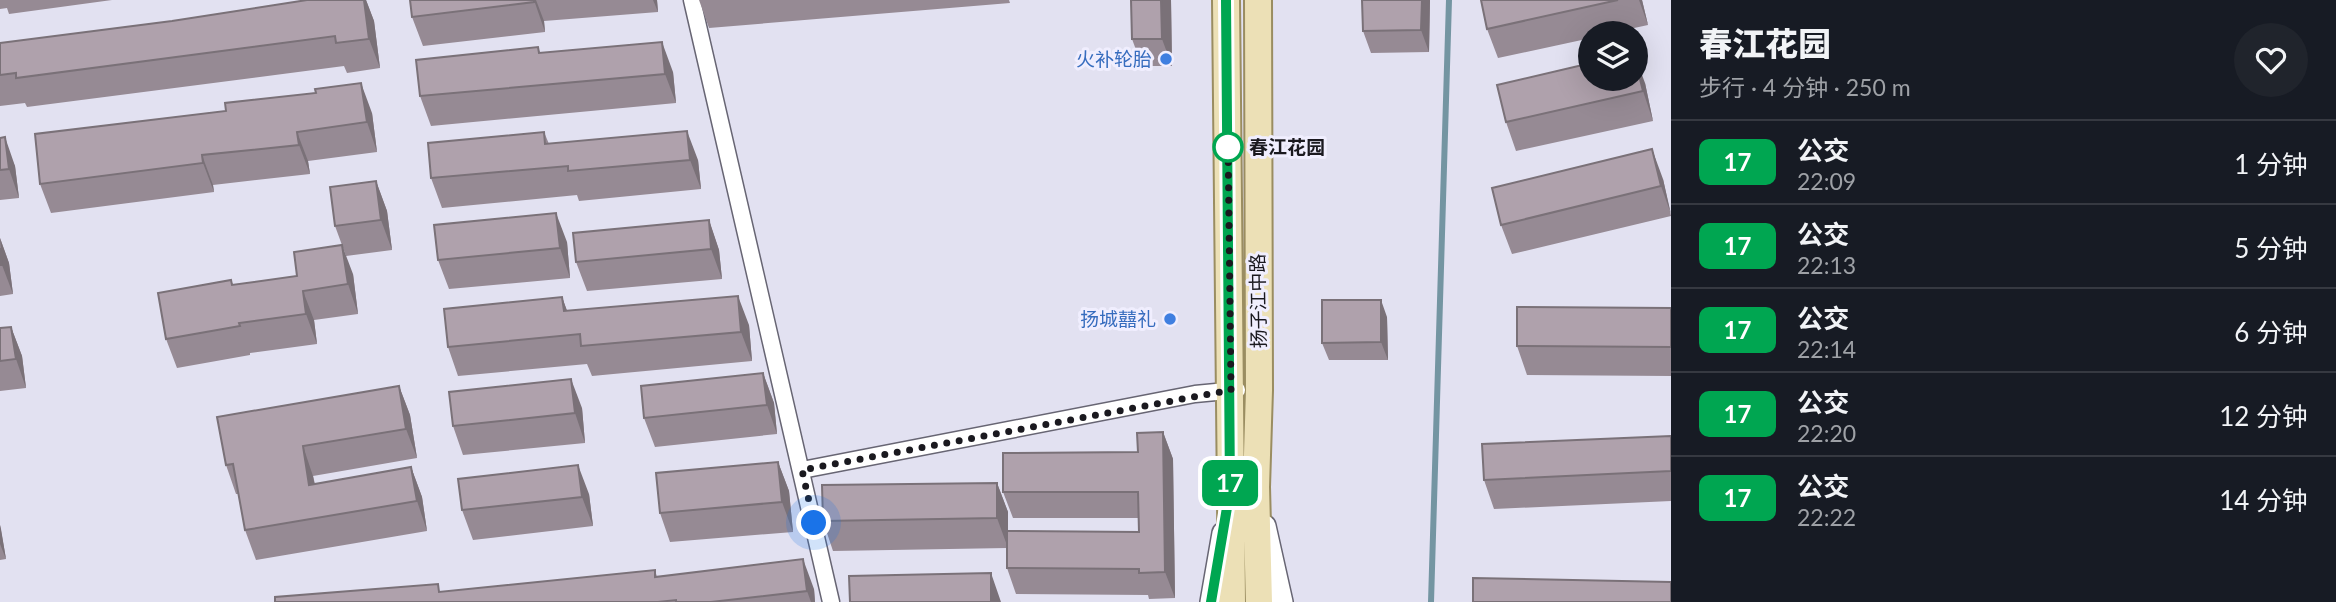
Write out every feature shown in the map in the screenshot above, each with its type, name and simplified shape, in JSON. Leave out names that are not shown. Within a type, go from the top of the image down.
[{"type":"main road","name":"扬子江中路","points":[[1226,0],[1231,390],[1259,602]]},
{"type":"main road","name":"扬子江中路","points":[[1232,602],[1243,488],[1259,390],[1258,0]]},
{"type":"street","points":[[692,0],[831,602]]},
{"type":"street","points":[[802,470],[1231,390],[1259,390]]},
{"type":"street","points":[[1211,602],[1243,488]]},
{"type":"street","points":[[1243,488],[1282,602]]},
{"type":"building","points":[[307,0],[364,0],[369,39],[336,43],[335,36],[16,78],[16,73],[0,75],[0,43]]},
{"type":"building","points":[[410,0],[534,0],[534,2],[412,17]]},
{"type":"building","points":[[1131,0],[1161,0],[1162,39],[1132,39]]},
{"type":"building","points":[[1362,0],[1422,0],[1421,30],[1363,31]]},
{"type":"building","points":[[1481,0],[1618,0],[1487,29]]},
{"type":"building","points":[[662,42],[665,74],[420,96],[416,60],[538,47],[539,53]]},
{"type":"building","points":[[1578,66],[1578,91],[1643,91],[1506,122],[1497,85]]},
{"type":"building","points":[[361,83],[367,122],[297,132],[299,145],[202,155],[203,163],[40,184],[35,134],[226,111],[225,103],[316,93],[315,89]]},
{"type":"building","points":[[687,131],[690,160],[568,171],[568,166],[431,178],[428,143],[544,132],[545,144]]},
{"type":"building","points":[[5,137],[9,169],[0,170],[0,138]]},
{"type":"building","points":[[1652,149],[1661,186],[1501,225],[1492,188]]},
{"type":"building","points":[[376,181],[381,220],[335,226],[330,187]]},
{"type":"building","points":[[556,213],[560,248],[438,260],[434,225]]},
{"type":"building","points":[[709,220],[711,249],[576,262],[573,233]]},
{"type":"building","points":[[342,245],[348,284],[303,291],[306,314],[239,323],[240,326],[166,339],[158,293],[231,280],[232,285],[297,276],[294,252]]},
{"type":"building","points":[[738,296],[741,332],[581,346],[580,334],[448,347],[444,309],[562,297],[564,311]]},
{"type":"building","points":[[1322,300],[1381,300],[1381,342],[1322,343]]},
{"type":"building","points":[[1517,307],[1671,308],[1671,347],[1517,346]]},
{"type":"building","points":[[11,327],[16,359],[0,361],[0,328]]},
{"type":"building","points":[[763,373],[767,405],[644,418],[641,386]]},
{"type":"building","points":[[571,379],[575,413],[453,426],[449,392]]},
{"type":"building","points":[[399,386],[406,429],[303,446],[309,485],[411,467],[417,501],[245,530],[233,464],[226,465],[217,417]]},
{"type":"building","points":[[1163,432],[1165,572],[1139,573],[1139,569],[1007,568],[1007,531],[1139,532],[1138,492],[1003,492],[1003,453],[1138,452],[1137,433]]},
{"type":"building","points":[[1671,436],[1671,471],[1484,480],[1482,444]]},
{"type":"building","points":[[778,462],[782,502],[660,513],[656,473]]},
{"type":"building","points":[[578,465],[582,497],[462,510],[458,479]]},
{"type":"building","points":[[997,483],[997,518],[823,521],[822,485]]},
{"type":"building","points":[[803,559],[807,591],[711,602],[275,602],[275,597],[438,584],[439,592],[655,570],[655,577]]},
{"type":"building","points":[[991,573],[991,602],[850,602],[849,576]]},
{"type":"building","points":[[1473,578],[1671,582],[1671,602],[1473,602]]},
{"type":"waterway","points":[[1431,602],[1449,0]]},
{"type":"bus line","name":"17","points":[[1211,602],[1230,490],[1226,0]]},
{"type":"place","name":"火补轮胎","points":[[1166,59]]},
{"type":"place","name":"春江花园","points":[[1228,147]]},
{"type":"place","name":"扬城囍礼","points":[[1170,319]]},
{"type":"route","points":[[814,523],[802,470],[1195,394],[1231,390],[1228,139],[1228,147]]}]
